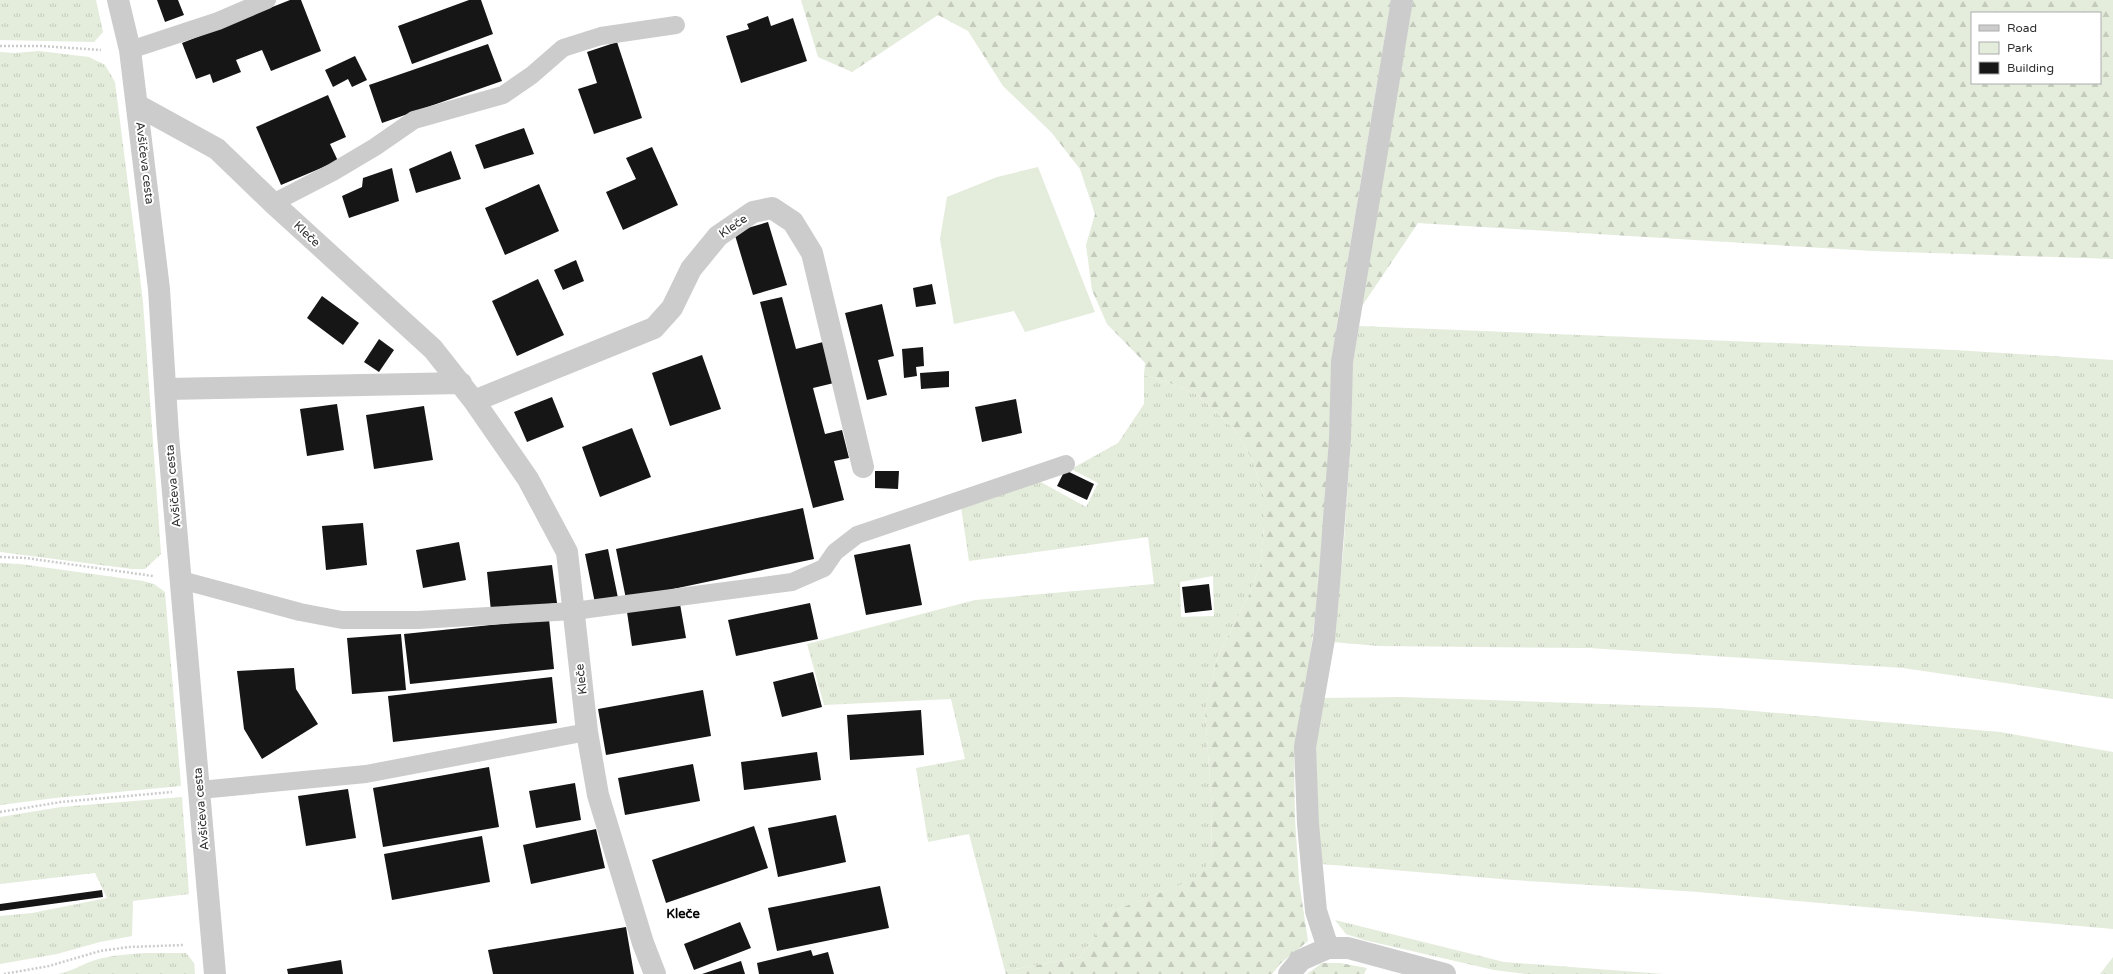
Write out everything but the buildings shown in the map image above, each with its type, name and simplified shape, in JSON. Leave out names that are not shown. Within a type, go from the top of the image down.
[{"type":"street","name":"Avšičeva cesta","points":[[118,0],[130,50],[159,289],[181,580],[200,790],[214,974]]},
{"type":"street","points":[[1328,948],[1316,911],[1308,824],[1305,747],[1324,639],[1340,439],[1342,362],[1402,0]]},
{"type":"street","name":"Kleče","points":[[137,105],[217,149],[273,203],[433,349],[474,401],[528,479],[567,552],[587,732],[598,795],[643,943],[655,974]]},
{"type":"street","name":"Kleče","points":[[474,401],[654,328],[672,308],[691,269],[718,236],[753,212],[772,208],[793,222],[812,253],[863,467]]},
{"type":"street","points":[[166,389],[460,383]]},
{"type":"street","points":[[1288,974],[1301,960],[1328,948],[1348,948],[1446,974]]},
{"type":"lane","points":[[130,50],[218,21],[267,0]]},
{"type":"lane","points":[[273,203],[333,172],[375,147],[414,120],[503,95],[532,75],[563,48],[601,36],[676,25]]},
{"type":"lane","points":[[181,580],[300,612],[342,620],[418,620],[574,611],[792,582],[824,568],[835,552],[857,536],[1066,464]]},
{"type":"lane","points":[[200,790],[366,774],[587,732]]},
{"type":"path","points":[[0,46],[41,46],[89,50],[130,50]]},
{"type":"path","points":[[0,557],[26,558],[181,580]]},
{"type":"path","points":[[0,812],[61,802],[200,790]]},
{"type":"path","points":[[4,974],[49,966],[100,951],[129,947],[213,946]]},
{"type":"green space","points":[[0,0],[96,0],[103,32],[94,42],[0,40]]},
{"type":"green space","points":[[801,0],[1391,0],[1336,330],[1321,571],[1305,696],[1294,757],[1295,818],[1299,881],[1308,941],[1280,964],[1272,974],[1006,974],[1005,971],[1080,957],[1113,911],[1198,878],[1211,859],[1212,808],[1205,711],[1217,658],[1249,595],[1260,566],[1264,527],[1264,497],[1252,459],[1235,430],[1198,395],[1170,383],[1144,375],[1145,363],[1107,324],[1092,290],[1086,245],[1095,214],[1080,169],[1051,132],[1003,86],[968,31],[938,15],[852,72],[818,57]]},
{"type":"green space","points":[[1413,0],[2113,0],[2113,259],[1872,251],[1418,223],[1360,309]]},
{"type":"green space","points":[[39,51],[89,57],[105,65],[115,82],[143,302],[161,554],[145,569],[132,569],[0,552],[0,52],[15,53]]},
{"type":"green space","points":[[1038,167],[1095,312],[1025,332],[1014,311],[954,324],[940,239],[947,197],[997,177]]},
{"type":"green space","points":[[1359,326],[1955,350],[2113,360],[2113,699],[1903,668],[1589,648],[1378,646],[1333,642],[1343,555],[1351,438],[1352,367]]},
{"type":"green space","points":[[1144,375],[1170,383],[1198,395],[1235,430],[1252,459],[1264,497],[1264,527],[1260,566],[1249,595],[1217,658],[1205,711],[1212,808],[1211,859],[1199,878],[1113,911],[1080,957],[1005,971],[969,834],[928,842],[916,768],[965,759],[951,699],[824,705],[807,644],[975,600],[1154,584],[1148,537],[969,561],[961,507],[1039,481],[1086,507],[1098,483],[1071,469],[1118,443],[1144,404]],"holes":[[[1213,576],[1214,616],[1181,617],[1180,582]]]},
{"type":"green space","points":[[0,563],[20,564],[143,581],[154,584],[165,592],[181,786],[55,798],[0,805]]},
{"type":"green space","points":[[1401,697],[1719,708],[2000,732],[2113,752],[2113,929],[1698,892],[1513,880],[1321,864],[1316,826],[1316,742],[1324,698]]},
{"type":"green space","points":[[182,797],[189,894],[133,901],[132,936],[100,942],[57,954],[0,964],[0,916],[32,913],[107,898],[95,873],[0,884],[0,817],[61,807]]},
{"type":"green space","points":[[1335,920],[1504,962],[1664,974],[1526,974],[1494,970],[1364,940],[1346,934]]},
{"type":"green space","points":[[145,953],[186,953],[194,963],[195,974],[58,974],[103,958],[118,955]]},
{"type":"green space","points":[[2113,957],[2113,974],[2100,974]]},
{"type":"green space","points":[[1322,963],[1340,963],[1367,968],[1364,974],[1307,974]]},
{"type":"district","name":"Kleče","points":[[683,914]]}]
